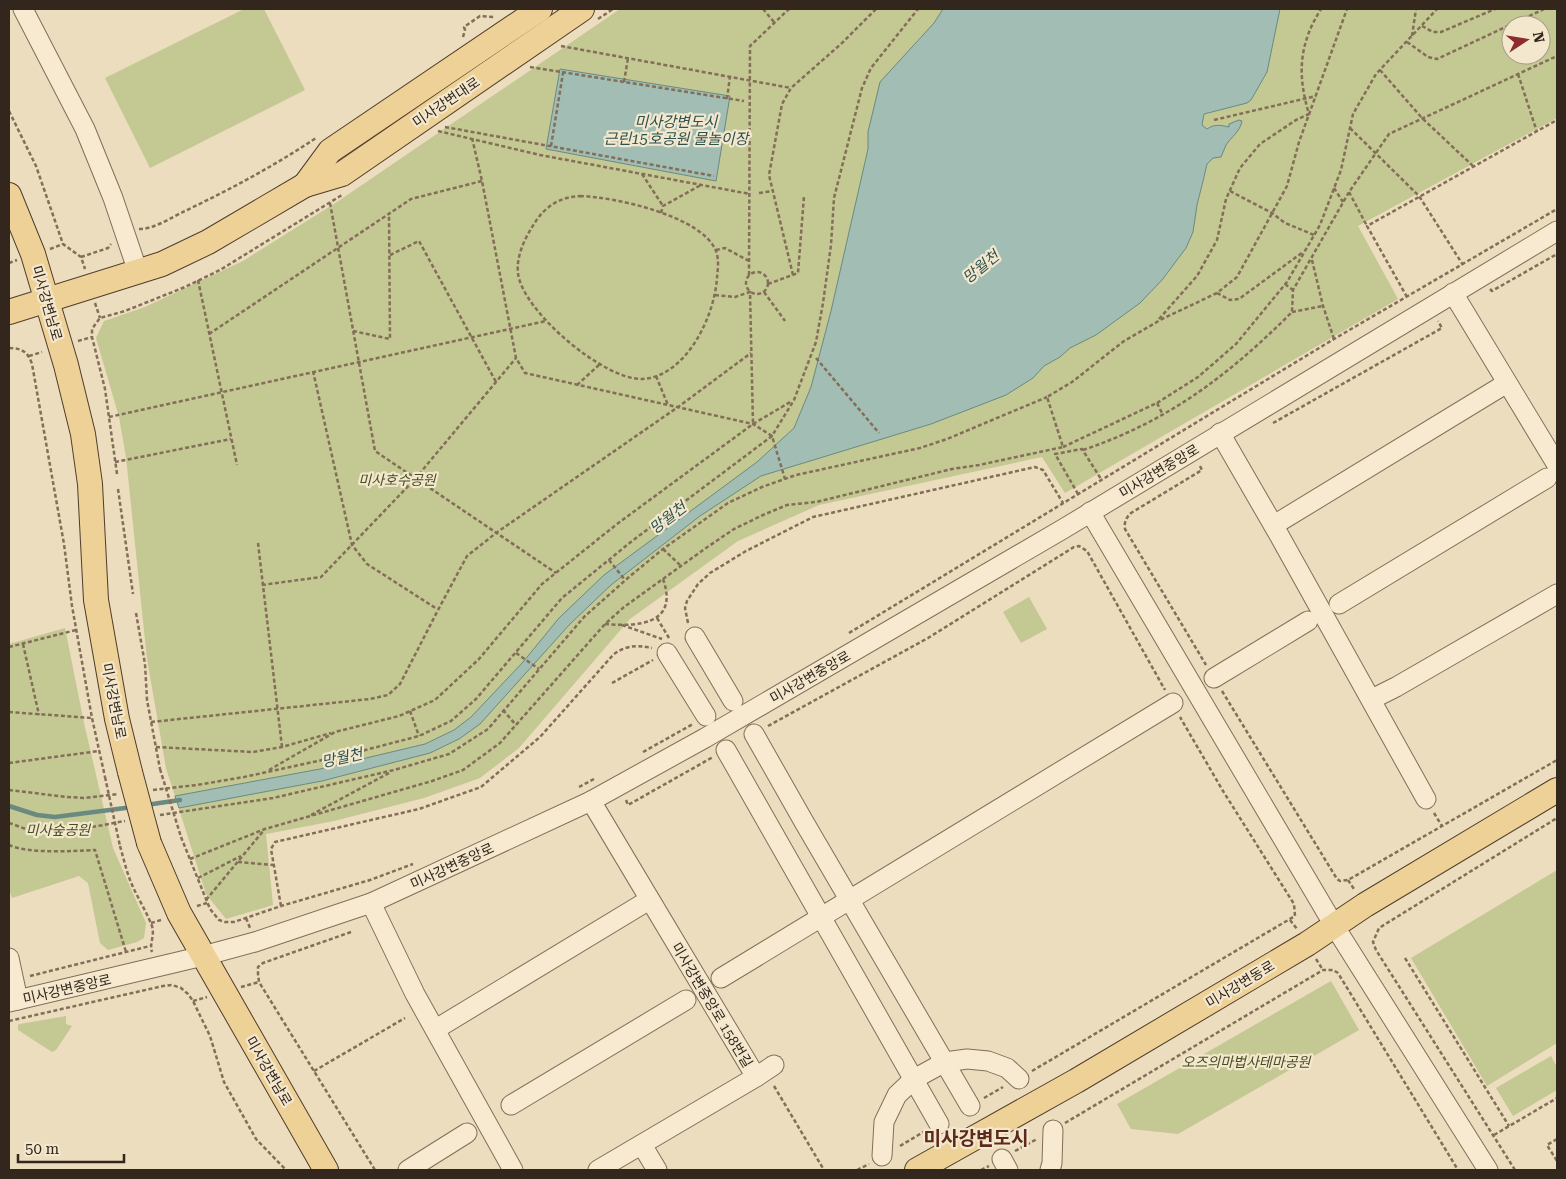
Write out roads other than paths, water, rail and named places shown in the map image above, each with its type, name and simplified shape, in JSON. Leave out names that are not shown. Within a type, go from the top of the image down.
[{"type":"main road","name":"미사강변대로","points":[[305,185],[330,151],[540,9]]},
{"type":"main road","name":"미사강변대로","points":[[9,312],[162,264],[208,242],[305,185],[342,174],[582,9]]},
{"type":"main road","name":"미사강변남로","points":[[9,195],[33,254],[72,388],[82,434],[90,484],[96,600],[126,783],[169,893],[326,1170]]},
{"type":"main road","name":"미사강변동로","points":[[917,1170],[1076,1081],[1335,927],[1365,905],[1557,790]]},
{"type":"street","points":[[9,16],[23,9],[84,126],[113,198],[138,272]]},
{"type":"street","name":"미사강변중앙로","points":[[14,1001],[255,942],[371,903],[591,801],[705,738],[1090,512],[1557,231]]},
{"type":"street","points":[[1339,604],[1552,471],[1507,383],[1452,294]]},
{"type":"street","points":[[1274,525],[1507,383]]},
{"type":"street","points":[[1220,433],[1372,699],[1426,799]]},
{"type":"street","points":[[1090,512],[1335,927],[1488,1170]]},
{"type":"street","points":[[1372,699],[1557,594]]},
{"type":"street","points":[[1214,678],[1308,621]]},
{"type":"street","points":[[695,637],[733,701]]},
{"type":"street","points":[[668,645],[706,716]]},
{"type":"street","points":[[721,978],[1173,703]]},
{"type":"street","points":[[754,734],[970,1106]]},
{"type":"street","points":[[726,750],[939,1124]]},
{"type":"street","name":"미사강변중앙로 158번길","points":[[591,801],[756,1077],[598,1170]]},
{"type":"street","points":[[436,1029],[650,900]]},
{"type":"street","points":[[371,903],[415,994],[513,1170]]},
{"type":"street","points":[[9,958],[14,980],[14,1001]]},
{"type":"street","points":[[511,1105],[686,1000]]},
{"type":"street","points":[[882,1156],[884,1122],[898,1095],[914,1079],[945,1062],[967,1060],[988,1061],[1007,1068],[1019,1078]]},
{"type":"street","points":[[756,1077],[774,1065]]},
{"type":"street","points":[[1050,1170],[1053,1130]]},
{"type":"street","points":[[408,1170],[467,1133]]},
{"type":"street","points":[[642,1145],[657,1170]]},
{"type":"water","points":[[943,9],[1280,9],[1267,72],[1251,100],[1247,103],[1204,114],[1202,125],[1207,129],[1217,125],[1229,127],[1229,124],[1239,120],[1242,121],[1226,145],[1221,157],[1213,158],[1207,164],[1197,205],[1193,232],[1186,248],[1162,280],[1140,303],[1096,335],[1070,348],[1060,357],[1044,366],[1033,378],[1006,395],[931,424],[761,476],[700,516],[611,585],[570,624],[480,724],[459,739],[430,753],[322,781],[179,808],[175,796],[320,769],[425,744],[454,730],[471,717],[523,662],[559,618],[604,575],[757,462],[794,428],[811,387],[831,311],[868,149],[868,132],[880,82],[934,23]]},
{"type":"water","name":"미사강변도시 근린15호공원 물놀이장","points":[[560,69],[730,96],[716,181],[546,149]]},
{"type":"waterway","name":"망월천","points":[[146,805],[180,800]]},
{"type":"waterway","name":"망월천","points":[[9,806],[37,815],[55,817],[133,807]]},
{"type":"district","name":"미사강변도시","points":[[976,1138]]},
{"type":"park label","name":"미사호수공원","points":[[397,480]]},
{"type":"park label","name":"미사숲공원","points":[[58,830]]},
{"type":"park label","name":"오즈의마법사테마공원","points":[[1246,1062]]}]
